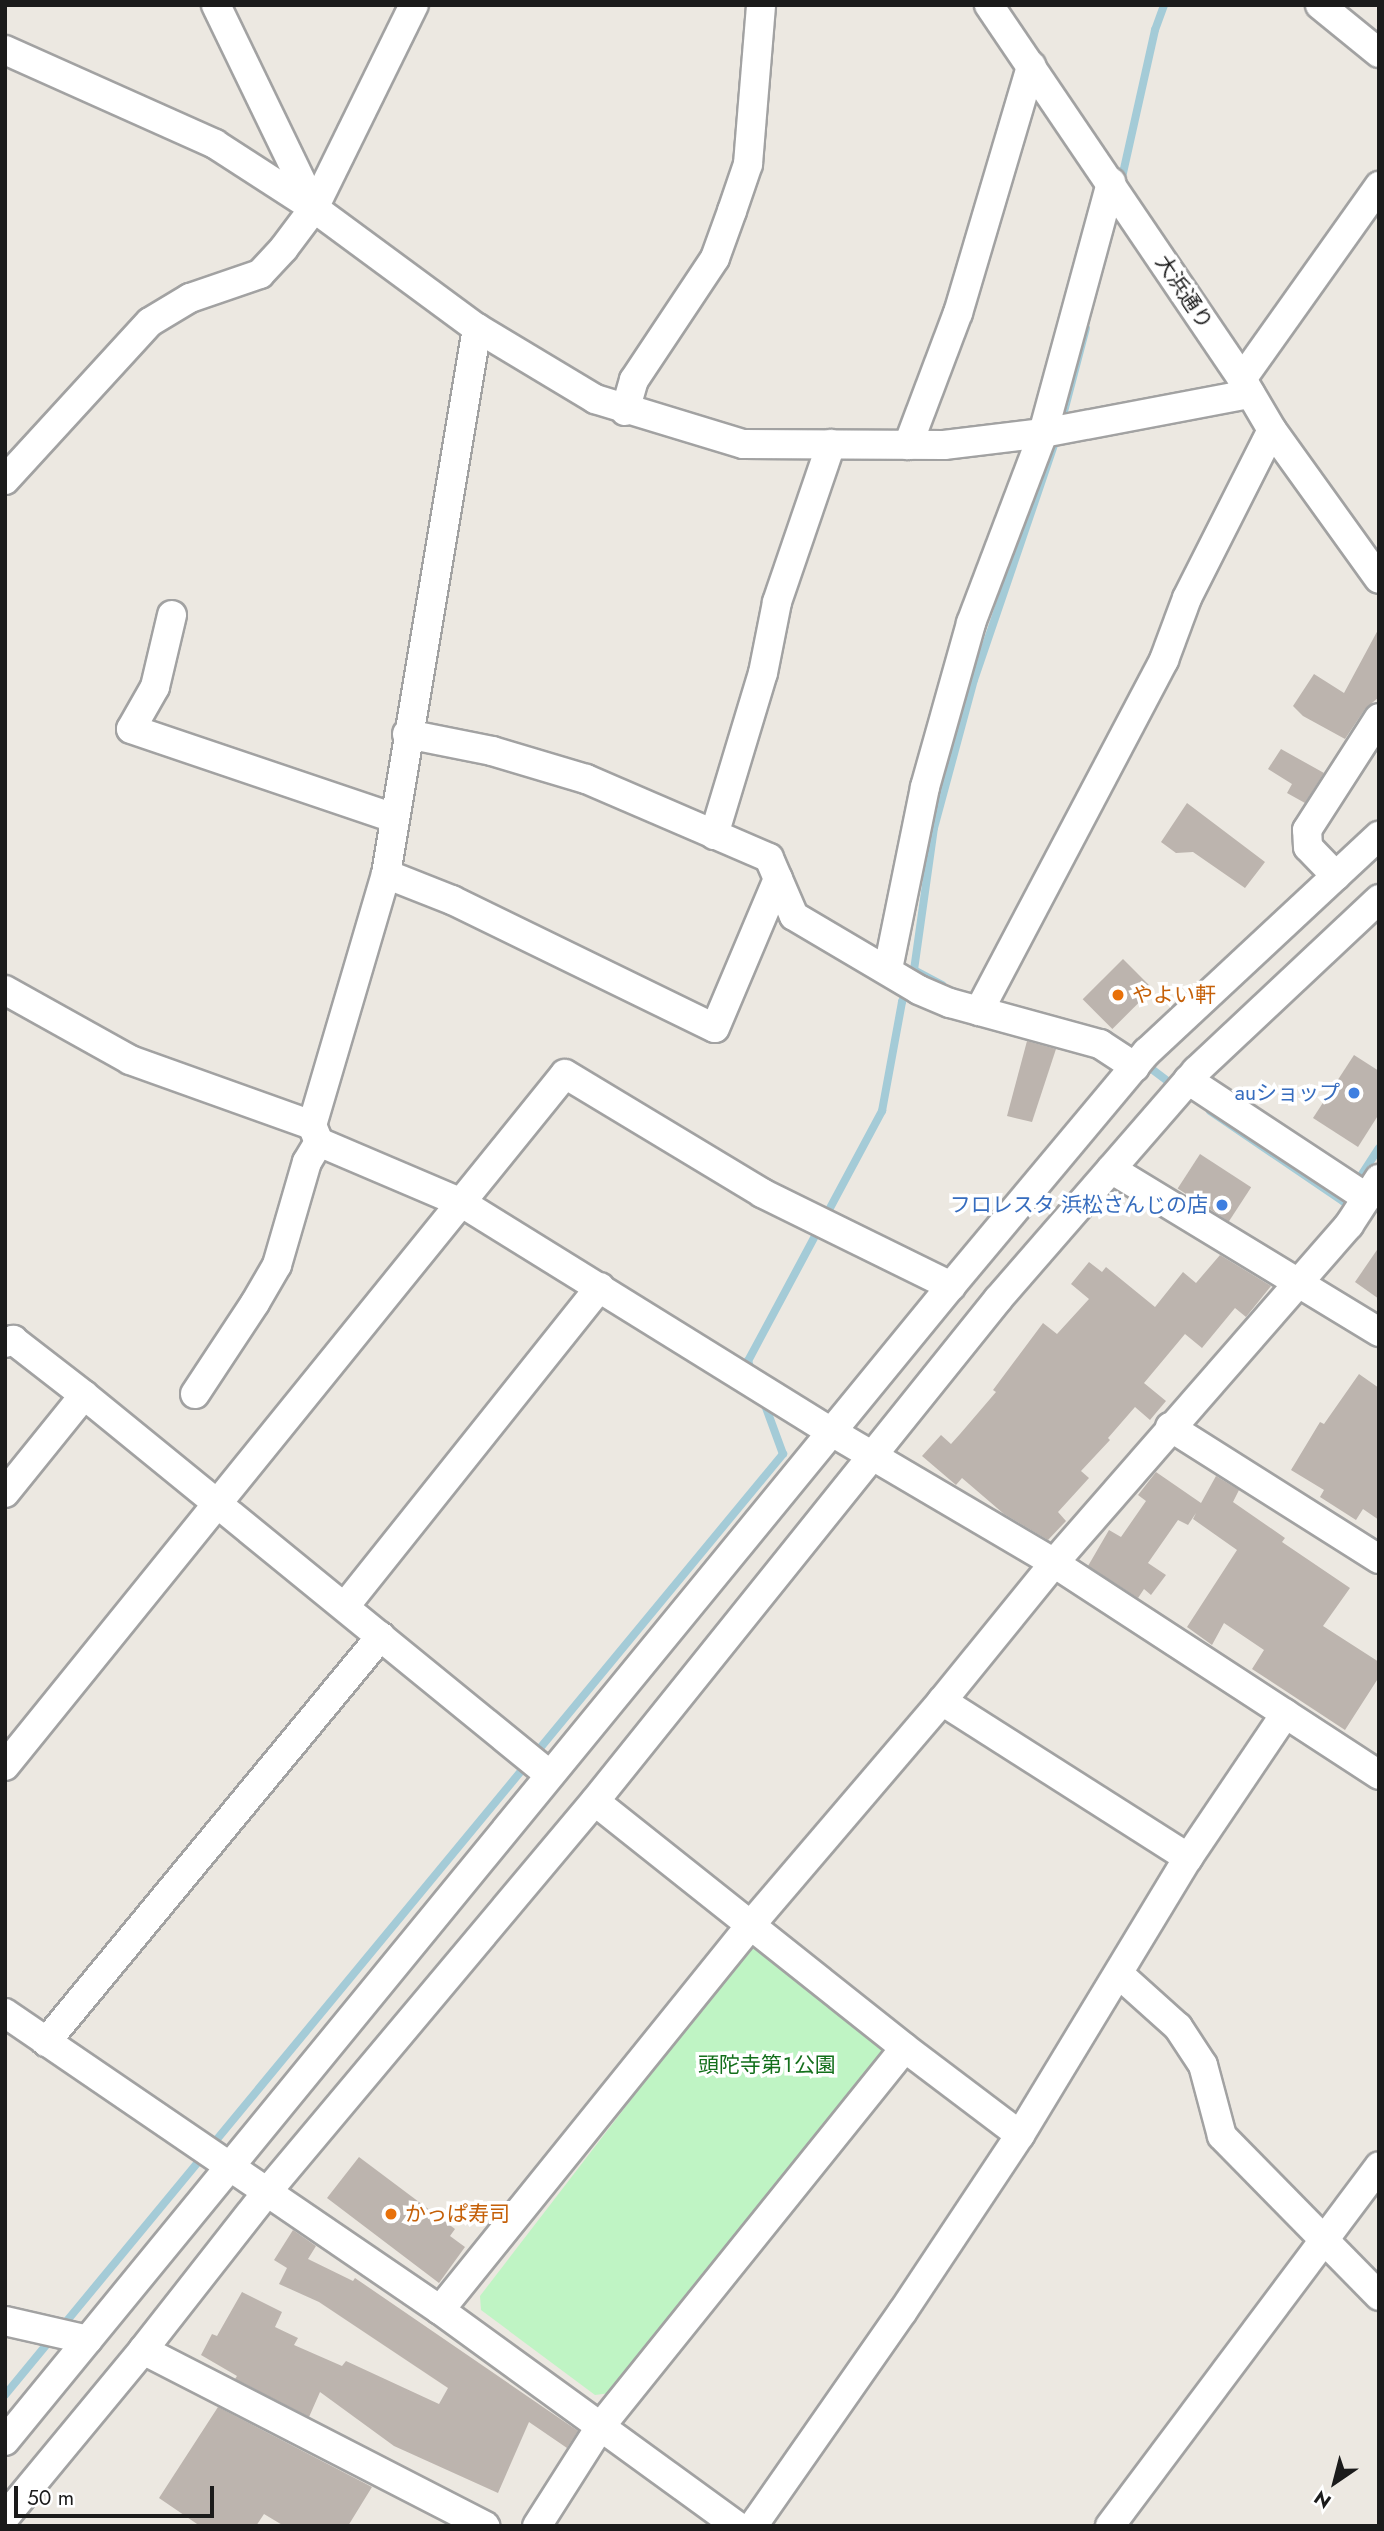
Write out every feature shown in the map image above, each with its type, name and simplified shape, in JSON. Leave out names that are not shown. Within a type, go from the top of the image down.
[{"type":"street","points":[[216,5],[314,208]]},
{"type":"street","points":[[5,480],[150,321],[190,298],[260,274],[314,208],[414,5]]},
{"type":"street","points":[[625,411],[634,380],[715,258],[748,164],[761,5]]},
{"type":"street","name":"大浜通り","points":[[989,5],[1111,182],[1272,430],[1379,579]]},
{"type":"street","points":[[1320,5],[1379,52]]},
{"type":"street","points":[[5,50],[215,144],[314,208],[477,328],[595,399],[625,411],[743,444],[944,445],[1043,433],[1246,387],[1379,186]]},
{"type":"street","points":[[908,445],[958,313],[1031,66]]},
{"type":"street","points":[[888,969],[925,787],[968,636],[1043,433],[1111,182]]},
{"type":"street","points":[[195,1394],[277,1265],[316,1133],[386,874],[407,734],[477,328]]},
{"type":"street","points":[[979,1011],[1164,660],[1187,598],[1272,430]]},
{"type":"street","points":[[714,835],[763,673],[777,602],[831,444]]},
{"type":"street","points":[[172,615],[155,687],[131,729],[394,818]]},
{"type":"street","points":[[1336,876],[1308,847],[1307,830],[1379,718]]},
{"type":"street","points":[[407,734],[492,751],[586,779],[769,858],[794,916],[888,969],[919,990],[979,1011],[1100,1044],[1135,1066]]},
{"type":"street","points":[[5,2441],[951,1286],[1135,1066],[1379,836]]},
{"type":"street","points":[[386,874],[452,900],[715,1028],[778,879]]},
{"type":"street","points":[[5,2517],[143,2350],[267,2192],[595,1801],[999,1298],[1188,1080],[1379,899]]},
{"type":"street","points":[[5,990],[130,1060],[316,1133],[462,1203],[832,1432],[1054,1563],[1379,1774]]},
{"type":"street","points":[[5,1766],[565,1074],[762,1193],[951,1286]]},
{"type":"street","points":[[440,2310],[750,1927],[1170,1427],[1349,1225],[1373,1189],[1188,1080]]},
{"type":"street","points":[[1111,1169],[1379,1332]]},
{"type":"street","points":[[346,1605],[600,1287]]},
{"type":"street","points":[[5,1343],[13,1340],[219,1502],[550,1775]]},
{"type":"street","points":[[5,1493],[84,1395]]},
{"type":"street","points":[[1170,1427],[1379,1559]]},
{"type":"street","points":[[46,2042],[381,1636]]},
{"type":"street","points":[[942,1701],[1188,1858]]},
{"type":"street","points":[[752,2526],[903,2311],[1020,2135],[1120,1975],[1188,1858],[1284,1714]]},
{"type":"street","points":[[595,1801],[750,1927],[1020,2135]]},
{"type":"street","points":[[1120,1975],[1178,2026],[1203,2065],[1222,2136],[1379,2296]]},
{"type":"street","points":[[5,2013],[440,2310],[737,2526]]},
{"type":"street","points":[[537,2526],[600,2427],[905,2048]]},
{"type":"street","points":[[1110,2526],[1379,2166]]},
{"type":"street","points":[[5,2321],[88,2340]]},
{"type":"street","points":[[143,2350],[485,2526]]},
{"type":"green space","name":"頭陀寺第１公園","points":[[760,1948],[882,2047],[883,2060],[611,2393],[595,2395],[481,2310],[480,2296],[747,1949]]},
{"type":"building","points":[[1379,628],[1379,697],[1365,709],[1345,739],[1303,716],[1293,706],[1314,674],[1344,693]]},
{"type":"building","points":[[1281,749],[1324,773],[1305,803],[1287,793],[1292,784],[1268,769]]},
{"type":"building","points":[[1187,803],[1265,862],[1245,888],[1193,852],[1176,853],[1161,842]]},
{"type":"building","name":"やよい軒","points":[[1123,959],[1153,989],[1112,1029],[1083,999]]},
{"type":"building","points":[[1027,1041],[1056,1049],[1032,1122],[1007,1116]]},
{"type":"building","name":"auショップ","points":[[1354,1055],[1379,1071],[1379,1114],[1358,1147],[1313,1118]]},
{"type":"building","name":"フロレスタ 浜松さんじの店","points":[[1200,1154],[1251,1187],[1229,1222],[1178,1188]]},
{"type":"building","points":[[1379,1247],[1379,1299],[1355,1282]]},
{"type":"building","points":[[1220,1255],[1271,1286],[1246,1317],[1235,1308],[1202,1348],[1185,1334],[1144,1383],[1166,1401],[1150,1420],[1135,1407],[1108,1438],[1110,1440],[1081,1471],[1089,1478],[1058,1512],[1066,1521],[1048,1540],[1004,1514],[962,1478],[956,1485],[922,1456],[941,1435],[951,1444],[996,1392],[993,1390],[1043,1323],[1057,1334],[1089,1299],[1071,1284],[1089,1262],[1102,1272],[1106,1267],[1155,1307],[1183,1272],[1196,1283]]},
{"type":"building","points":[[1359,1374],[1379,1388],[1379,1520],[1363,1509],[1356,1520],[1320,1497],[1324,1490],[1291,1470],[1320,1422],[1324,1424]]},
{"type":"building","points":[[1156,1472],[1201,1503],[1216,1476],[1239,1490],[1233,1502],[1285,1538],[1282,1542],[1350,1588],[1323,1626],[1379,1662],[1379,1677],[1345,1730],[1252,1669],[1264,1650],[1224,1623],[1212,1645],[1187,1627],[1237,1550],[1193,1519],[1196,1513],[1188,1525],[1178,1520],[1148,1563],[1166,1575],[1151,1595],[1144,1589],[1138,1598],[1088,1566],[1109,1530],[1121,1537],[1146,1501],[1138,1495]]},
{"type":"building","name":"かっぱ寿司","points":[[359,2157],[455,2229],[450,2236],[465,2247],[439,2283],[327,2198]]},
{"type":"building","points":[[293,2230],[316,2246],[308,2259],[353,2281],[355,2278],[578,2431],[567,2448],[529,2422],[498,2493],[394,2446],[320,2392],[309,2417],[235,2379],[237,2376],[201,2355],[212,2334],[217,2336],[242,2292],[282,2312],[275,2327],[298,2338],[294,2345],[342,2366],[346,2361],[439,2404],[448,2388],[319,2302],[279,2284],[287,2268],[274,2260]]},
{"type":"building","points":[[218,2407],[372,2487],[348,2526],[284,2526],[264,2514],[256,2526],[200,2526],[159,2498]]},
{"type":"waterway","points":[[1121,182],[1155,30],[1164,5]]},
{"type":"waterway","points":[[1061,423],[1086,328]]},
{"type":"waterway","points":[[752,1372],[748,1361],[882,1111],[902,1002],[914,970],[934,828],[974,680],[1057,436]]},
{"type":"waterway","points":[[914,970],[942,985]]},
{"type":"waterway","points":[[1145,1064],[1177,1088]]},
{"type":"waterway","points":[[1210,1111],[1344,1202],[1379,1148]]},
{"type":"waterway","points":[[61,2328],[783,1454],[762,1397]]},
{"type":"waterway","points":[[5,2395],[52,2338]]},
{"type":"place","name":"やよい軒","points":[[1118,995]]},
{"type":"place","name":"auショップ","points":[[1354,1093]]},
{"type":"place","name":"フロレスタ 浜松さんじの店","points":[[1222,1205]]},
{"type":"place","name":"かっぱ寿司","points":[[391,2214]]}]
